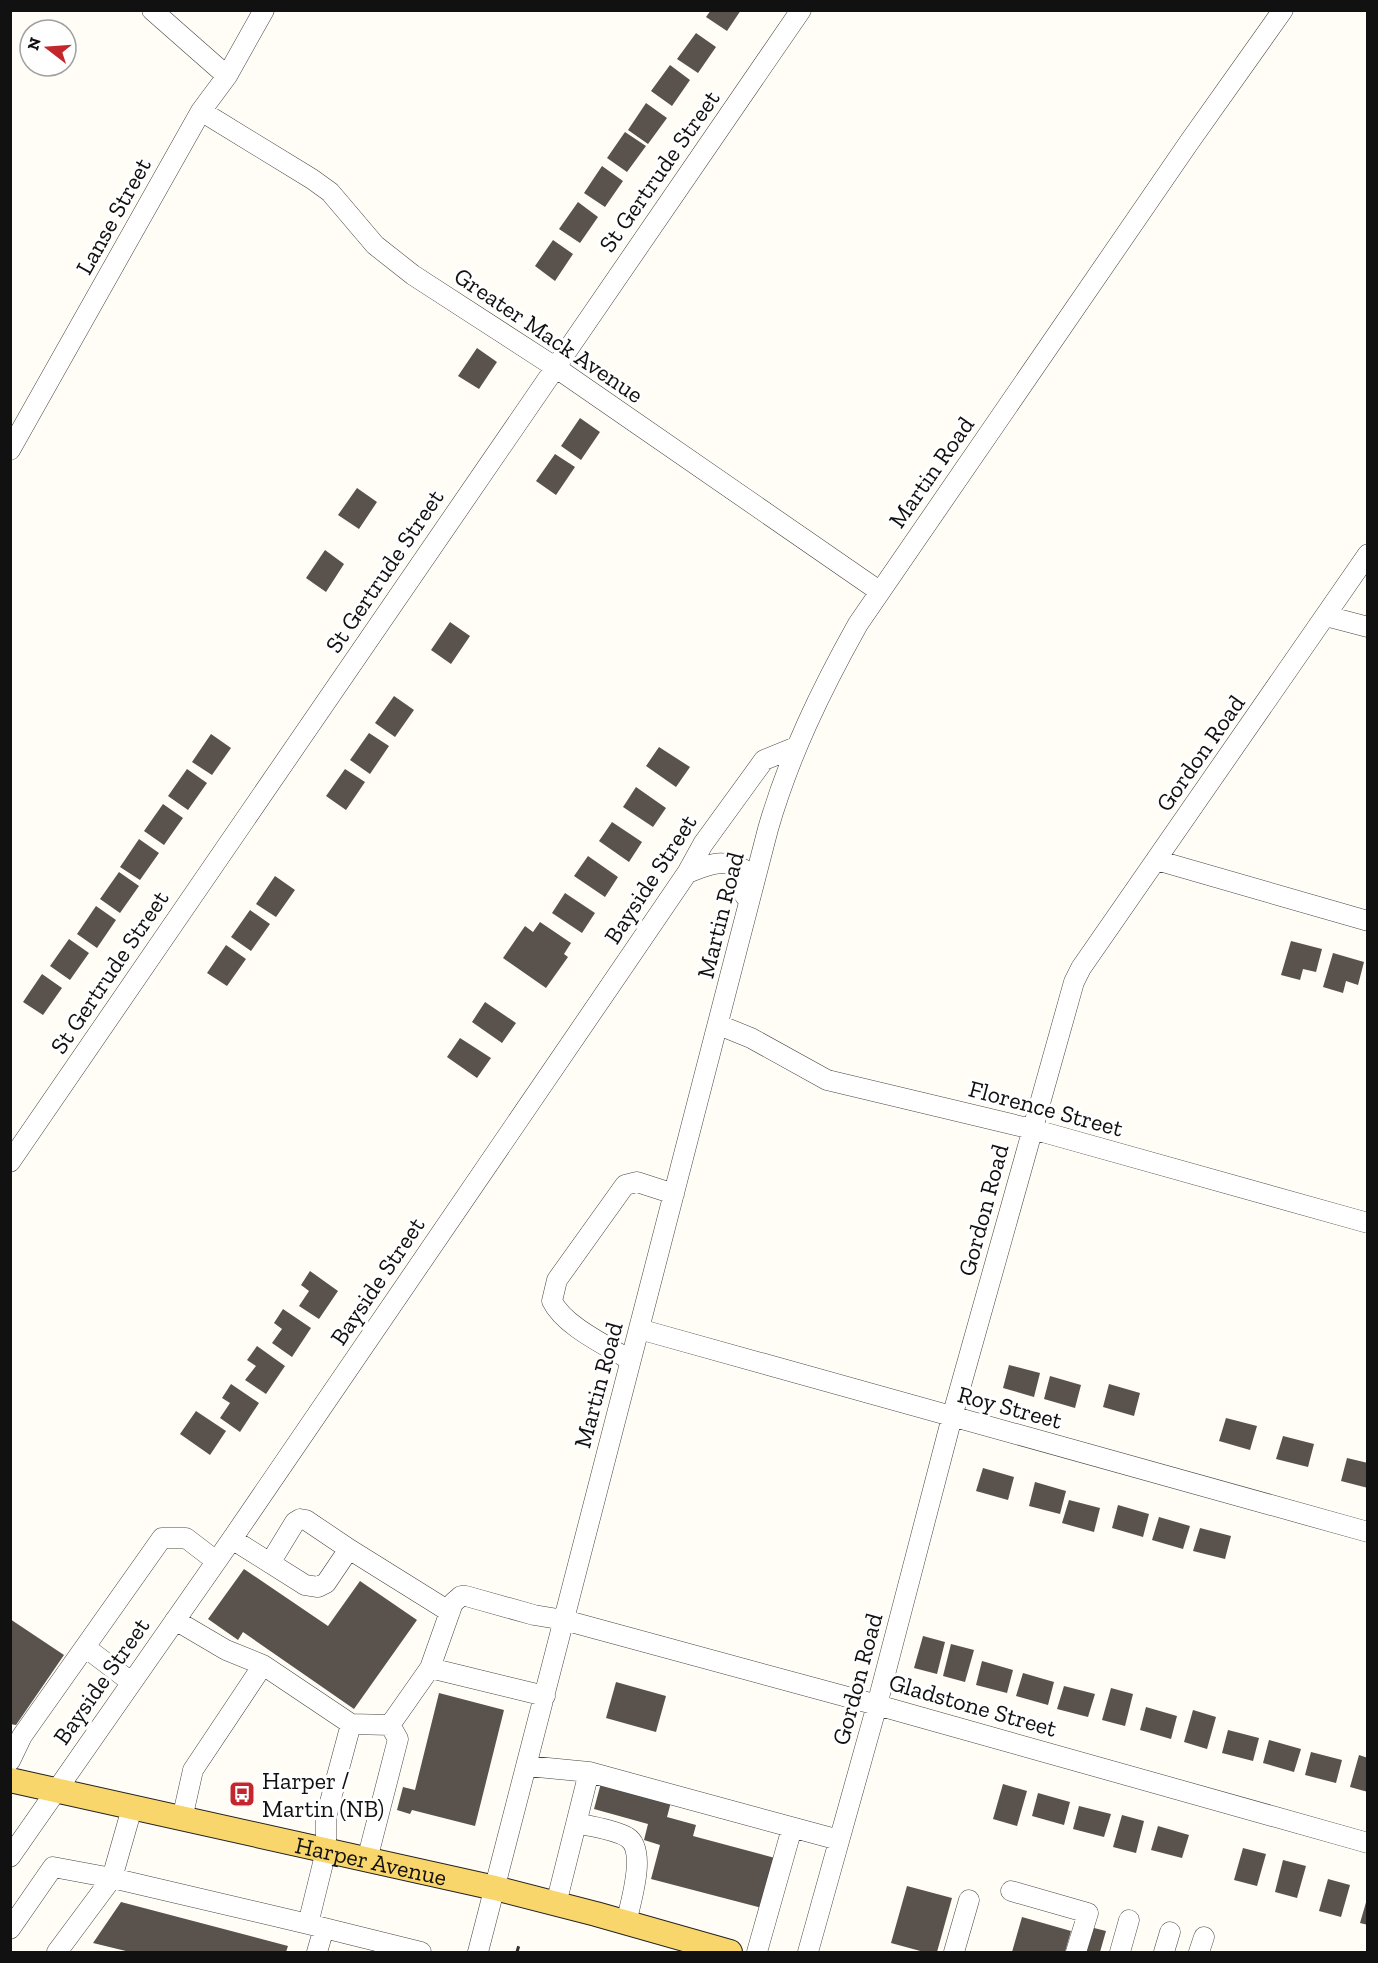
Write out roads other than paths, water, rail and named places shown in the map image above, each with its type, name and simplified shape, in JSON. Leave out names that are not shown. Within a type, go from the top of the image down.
[{"type":"main road","name":"Harper Avenue","points":[[10,1780],[495,1888],[626,1923],[669,1945],[730,1953]]},
{"type":"street","points":[[152,10],[227,76]]},
{"type":"street","name":"Lanse Street","points":[[10,450],[201,111],[227,76],[264,10]]},
{"type":"street","name":"St Gertrude Street","points":[[10,1162],[801,10]]},
{"type":"street","name":"Martin Road","points":[[478,1953],[780,788],[796,747],[837,661],[879,591],[1282,10]]},
{"type":"street","name":"Greater Mack Avenue","points":[[201,111],[330,192],[375,245],[413,275],[555,367],[879,591]]},
{"type":"street","name":"Gordon Road","points":[[808,1953],[877,1705],[952,1417],[1074,981],[1368,554]]},
{"type":"street","points":[[1326,616],[1368,627]]},
{"type":"street","name":"Bayside Street","points":[[10,1857],[232,1539],[687,873],[703,844],[764,760],[796,747]]},
{"type":"street","points":[[1156,860],[1368,921]]},
{"type":"street","points":[[687,873],[718,862],[731,863],[743,869],[745,894],[741,936]]},
{"type":"street","name":"Florence Street","points":[[718,1025],[751,1038],[827,1080],[1032,1129],[1368,1223]]},
{"type":"street","points":[[630,1360],[557,1311],[552,1300],[557,1280],[626,1185],[637,1182],[674,1194]]},
{"type":"street","name":"Roy Street","points":[[639,1329],[1368,1532]]},
{"type":"street","points":[[270,1563],[295,1522],[300,1519],[306,1520],[450,1612],[430,1668],[390,1725]]},
{"type":"street","points":[[10,1761],[22,1736],[162,1538],[186,1538],[216,1562]]},
{"type":"street","points":[[232,1539],[305,1585],[318,1587],[326,1583],[349,1548]]},
{"type":"street","name":"Gladstone Street","points":[[450,1612],[457,1598],[466,1596],[534,1615],[564,1620],[1368,1842]]},
{"type":"street","points":[[175,1620],[226,1650],[263,1665],[351,1724],[390,1725]]},
{"type":"street","points":[[85,1647],[131,1682]]},
{"type":"street","points":[[182,1819],[196,1765],[263,1665]]},
{"type":"street","points":[[430,1668],[545,1696]]},
{"type":"street","points":[[317,1953],[316,1926],[326,1851],[326,1817],[351,1724]]},
{"type":"street","points":[[367,1860],[398,1739],[390,1725]]},
{"type":"street","points":[[527,1766],[589,1772],[839,1840]]},
{"type":"street","points":[[556,1904],[589,1772]]},
{"type":"street","points":[[57,1953],[112,1878],[132,1808]]},
{"type":"street","points":[[577,1823],[619,1834],[629,1838],[635,1845],[636,1879],[626,1923]]},
{"type":"street","points":[[757,1953],[792,1828]]},
{"type":"street","points":[[10,1929],[53,1867],[112,1878],[421,1953]]},
{"type":"street","points":[[1011,1891],[1088,1913],[1077,1953]]},
{"type":"street","points":[[954,1953],[969,1900]]},
{"type":"street","points":[[1120,1953],[1129,1920]]},
{"type":"street","points":[[1164,1953],[1170,1932]]},
{"type":"place","name":"Harper / Martin (NB)","points":[[242,1794]]}]
